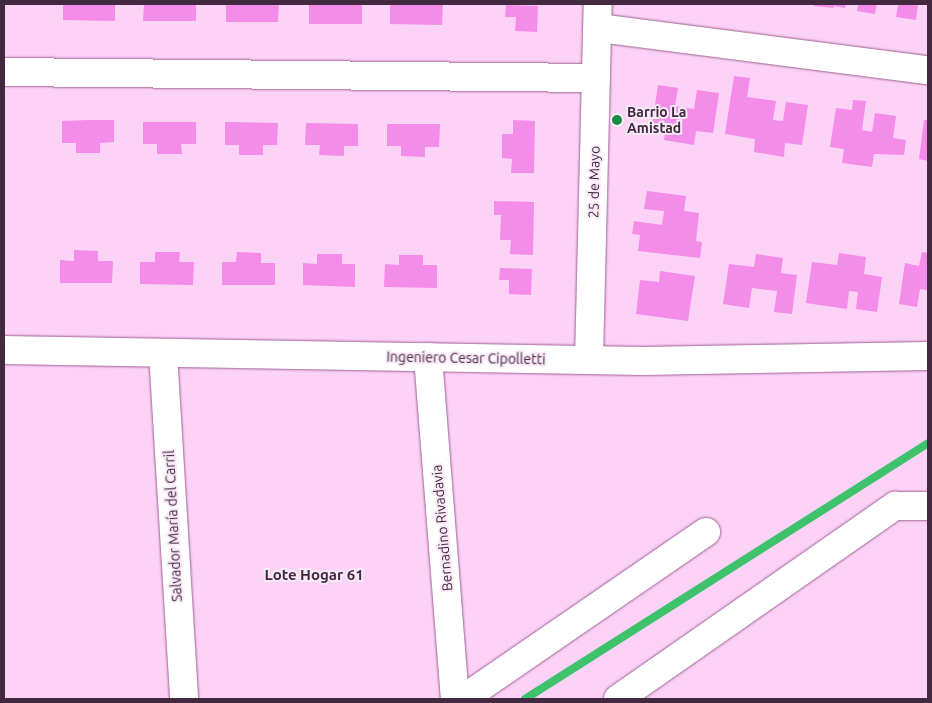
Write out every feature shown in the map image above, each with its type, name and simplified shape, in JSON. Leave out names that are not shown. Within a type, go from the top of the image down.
[{"type":"street","points":[[598,16],[928,70]]},
{"type":"street","name":"25 de Mayo","points":[[589,360],[598,16]]},
{"type":"street","points":[[4,72],[596,78]]},
{"type":"street","name":"Ingeniero Cesar Cipolletti","points":[[4,350],[589,360],[928,356]]},
{"type":"street","name":"Salvador María del Carril","points":[[163,353],[184,699]]},
{"type":"street","name":"Bernadino Rivadavia","points":[[428,357],[455,699]]},
{"type":"street","points":[[618,699],[895,506],[928,506]]},
{"type":"street","points":[[463,699],[706,532]]},
{"type":"building","points":[[63,4],[115,4],[115,21],[63,20]]},
{"type":"building","points":[[144,4],[196,4],[196,21],[143,21]]},
{"type":"building","points":[[226,4],[279,4],[278,22],[226,22]]},
{"type":"building","points":[[309,4],[362,4],[362,24],[309,24]]},
{"type":"building","points":[[390,4],[443,4],[442,25],[390,24]]},
{"type":"building","points":[[814,4],[846,4],[845,8],[834,6],[834,8],[814,6]]},
{"type":"building","points":[[858,4],[877,4],[875,14],[857,11]]},
{"type":"building","points":[[898,4],[918,4],[916,20],[896,17]]},
{"type":"building","points":[[506,5],[538,6],[537,32],[515,31],[516,17],[505,17]]},
{"type":"building","points":[[734,76],[750,78],[747,97],[776,101],[773,120],[783,121],[786,102],[808,105],[802,145],[785,143],[784,157],[754,152],[755,139],[725,134]]},
{"type":"building","points":[[658,85],[678,88],[675,106],[694,109],[697,90],[719,93],[713,133],[696,131],[694,145],[664,140],[666,127],[652,125]]},
{"type":"building","points":[[853,100],[866,101],[862,130],[872,132],[875,113],[896,116],[893,138],[906,140],[904,155],[874,154],[872,167],[842,163],[844,149],[830,147],[836,108],[852,110]]},
{"type":"building","points":[[114,120],[114,142],[100,143],[100,153],[76,153],[76,143],[62,143],[62,121]]},
{"type":"building","points":[[513,120],[535,121],[534,173],[511,173],[512,159],[502,158],[502,134],[513,134]]},
{"type":"building","points":[[924,120],[928,120],[928,161],[919,159]]},
{"type":"building","points":[[143,122],[196,122],[196,144],[181,144],[182,154],[157,154],[157,144],[143,144]]},
{"type":"building","points":[[225,122],[278,123],[277,145],[263,145],[263,155],[239,155],[239,145],[225,145]]},
{"type":"building","points":[[306,123],[358,124],[358,146],[344,146],[344,156],[319,155],[320,145],[305,145]]},
{"type":"building","points":[[387,124],[440,124],[439,147],[425,147],[425,157],[401,156],[401,146],[387,146]]},
{"type":"building","points":[[647,191],[686,196],[684,211],[699,213],[696,241],[702,242],[700,258],[638,251],[640,235],[632,234],[634,221],[662,225],[664,211],[644,209]]},
{"type":"building","points":[[494,201],[534,202],[533,255],[510,254],[511,240],[500,240],[501,215],[494,215]]},
{"type":"building","points":[[74,250],[98,251],[98,261],[113,261],[112,283],[60,283],[60,260],[74,261]]},
{"type":"building","points":[[155,252],[180,252],[179,262],[194,262],[193,285],[140,284],[140,262],[155,262]]},
{"type":"building","points":[[237,252],[261,253],[261,263],[275,263],[275,285],[222,285],[222,262],[236,262]]},
{"type":"building","points":[[922,252],[928,253],[928,290],[920,289],[917,307],[899,304],[905,263],[919,266]]},
{"type":"building","points":[[839,253],[866,257],[864,274],[882,277],[877,312],[856,309],[858,292],[849,291],[847,309],[806,303],[812,262],[837,265]]},
{"type":"building","points":[[317,254],[342,254],[342,264],[355,264],[355,287],[303,285],[303,263],[317,264]]},
{"type":"building","points":[[756,254],[783,258],[781,273],[797,275],[792,314],[774,312],[777,291],[752,288],[749,308],[723,304],[729,264],[754,267]]},
{"type":"building","points":[[399,255],[423,255],[423,265],[437,265],[437,288],[384,287],[385,264],[399,265]]},
{"type":"building","points":[[500,268],[532,269],[531,295],[509,294],[509,280],[499,280]]},
{"type":"building","points":[[660,271],[695,276],[688,321],[636,314],[640,280],[659,282]]},
{"type":"waterway","points":[[525,699],[928,443]]},
{"type":"place","name":"Barrio La Amistad","points":[[617,120]]},
{"type":"district","name":"Lote Hogar 61","points":[[314,575]]}]
